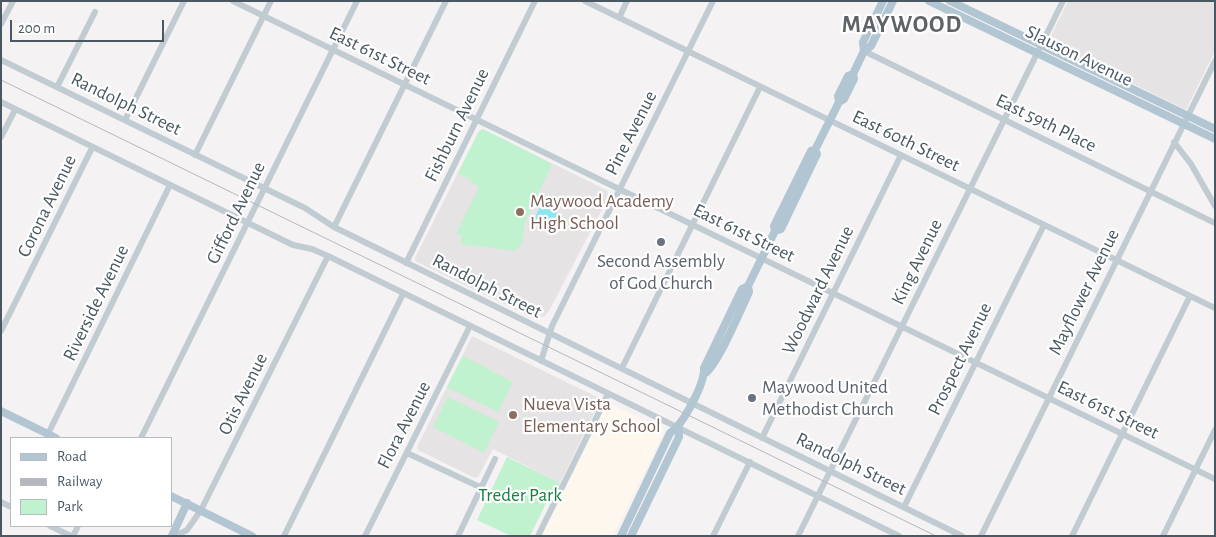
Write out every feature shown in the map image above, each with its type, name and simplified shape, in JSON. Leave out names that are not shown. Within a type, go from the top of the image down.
[{"type":"main road","points":[[864,51],[863,42],[883,1]]},
{"type":"main road","points":[[631,536],[679,437],[679,428],[704,374],[710,371],[749,292],[748,286],[761,259],[775,231],[781,229],[817,154],[815,150],[839,102],[838,96],[864,51],[870,46],[893,1]]},
{"type":"main road","name":"Slauson Avenue","points":[[928,1],[1215,139]]},
{"type":"main road","name":"Slauson Avenue","points":[[950,1],[1215,129]]},
{"type":"main road","points":[[1,411],[52,436]]},
{"type":"main road","points":[[621,536],[670,433],[679,428]]},
{"type":"main road","points":[[172,496],[252,536]]},
{"type":"main road","points":[[173,536],[187,503]]},
{"type":"street","points":[[1,24],[13,1]]},
{"type":"street","points":[[125,120],[184,1]]},
{"type":"street","name":"East 61st Street","points":[[233,1],[1215,479]]},
{"type":"street","points":[[195,154],[271,1]]},
{"type":"street","name":"Gifford Avenue","points":[[141,437],[357,1]]},
{"type":"street","points":[[334,227],[446,1]]},
{"type":"street","name":"Fishburn Avenue","points":[[406,263],[535,1]]},
{"type":"street","name":"East 60th Street","points":[[585,1],[1215,308]]},
{"type":"street","points":[[619,18],[627,1]]},
{"type":"street","name":"Pine Avenue","points":[[541,361],[550,334],[712,1]]},
{"type":"street","name":"King Avenue","points":[[798,536],[1063,1]]},
{"type":"street","points":[[57,87],[95,12]]},
{"type":"street","name":"East 59th Place","points":[[864,51],[1215,222]]},
{"type":"street","name":"Randolph Street","points":[[1,60],[306,208],[334,227],[962,536]]},
{"type":"street","name":"Mayflower Avenue","points":[[981,536],[1215,61]]},
{"type":"street","points":[[622,368],[760,86]]},
{"type":"street","points":[[1,102],[293,245],[312,249],[328,256],[895,535]]},
{"type":"street","points":[[1,137],[15,110]]},
{"type":"street","points":[[1174,142],[1191,164],[1215,206]]},
{"type":"street","name":"Corona Avenue","points":[[1,331],[92,148]]},
{"type":"street","name":"Woodward Avenue","points":[[762,438],[901,155]]},
{"type":"street","name":"Riverside Avenue","points":[[52,436],[170,185]]},
{"type":"street","name":"Prospect Avenue","points":[[904,508],[975,361],[1044,225]]},
{"type":"street","name":"Otis Avenue","points":[[173,536],[188,530],[201,510],[328,256]]},
{"type":"street","points":[[284,536],[403,294]]},
{"type":"street","points":[[1072,536],[1190,296]]},
{"type":"street","name":"Flora Avenue","points":[[365,536],[470,326]]},
{"type":"street","points":[[538,536],[608,394]]},
{"type":"street","points":[[1163,536],[1215,430]]},
{"type":"street","points":[[407,452],[482,488]]},
{"type":"street","points":[[458,536],[495,459]]},
{"type":"street","points":[[713,536],[750,462]]},
{"type":"street","points":[[52,527],[72,536]]},
{"type":"shaded area","points":[[1068,1],[1215,1],[1215,51],[1186,110],[1048,42]]},
{"type":"shaded area","name":"Maywood Academy High School","points":[[483,129],[608,191],[609,196],[549,311],[545,316],[539,318],[533,318],[415,261],[479,131]]},
{"type":"shaded area","name":"Nueva Vista Elementary School","points":[[472,336],[601,399],[560,483],[493,449],[478,477],[475,478],[418,450],[417,447]]},
{"type":"shaded area","points":[[608,403],[662,428],[664,432],[613,536],[541,536]]},
{"type":"green space","points":[[483,129],[552,164],[532,208],[529,209],[531,210],[525,222],[522,244],[515,251],[461,244],[461,235],[456,234],[479,187],[460,174],[457,175],[479,131]]},
{"type":"green space","points":[[463,356],[513,382],[498,412],[447,387]]},
{"type":"green space","points":[[448,397],[499,422],[484,453],[433,427]]},
{"type":"green space","name":"Treder Park","points":[[507,457],[560,483],[558,488],[553,489],[530,536],[511,536],[477,520]]},
{"type":"water","points":[[541,205],[558,214],[549,232],[547,231],[548,228],[533,221]]},
{"type":"railway","points":[[1,80],[936,536]]},
{"type":"place","name":"Maywood Academy High School","points":[[520,212]]},
{"type":"place","name":"Second Assembly of God Church","points":[[661,242]]},
{"type":"place","name":"Maywood United Methodist Church","points":[[752,398]]},
{"type":"place","name":"Nueva Vista Elementary School","points":[[513,415]]},
{"type":"district","name":"MAYWOOD","points":[[902,25]]}]
